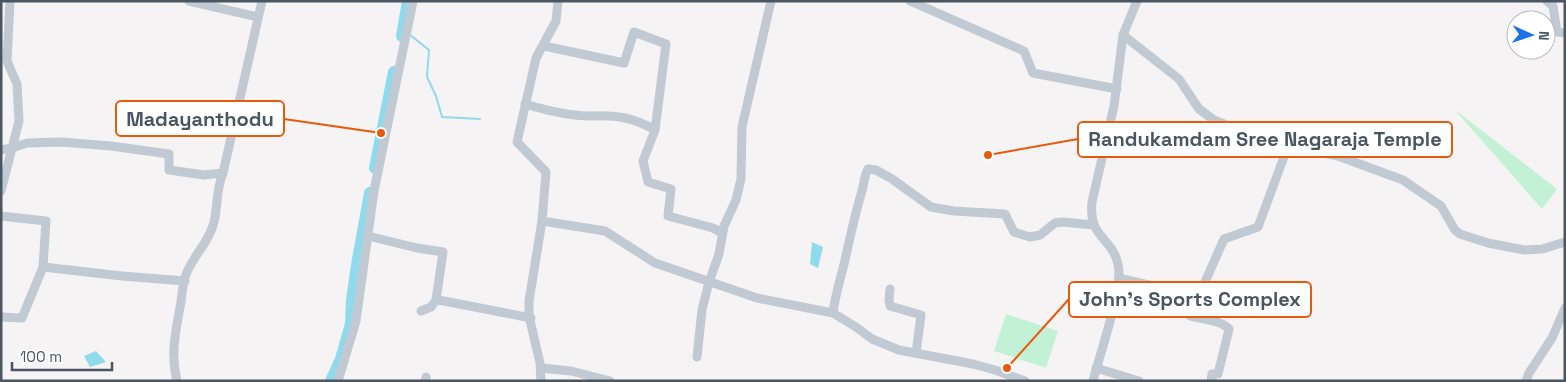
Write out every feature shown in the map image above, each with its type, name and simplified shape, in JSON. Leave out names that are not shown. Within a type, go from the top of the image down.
[{"type":"street","points":[[1,191],[18,121],[17,84],[7,61],[5,34],[10,1]]},
{"type":"street","points":[[189,1],[258,17]]},
{"type":"street","points":[[177,381],[173,367],[173,347],[184,281],[194,257],[207,239],[214,223],[220,181],[262,1]]},
{"type":"street","points":[[338,381],[356,321],[374,191],[414,1]]},
{"type":"street","points":[[541,381],[541,368],[530,318],[529,301],[542,221],[546,172],[517,142],[536,58],[556,21],[558,1]]},
{"type":"street","points":[[697,357],[702,310],[719,254],[722,233],[736,200],[741,179],[742,127],[771,1]]},
{"type":"street","points":[[910,1],[1024,51],[1033,73],[1117,89]]},
{"type":"street","points":[[1093,381],[1116,296],[1119,266],[1115,254],[1094,226],[1091,213],[1092,202],[1117,89],[1123,36],[1137,1]]},
{"type":"street","points":[[1547,1],[1553,6],[1557,32],[1565,34]]},
{"type":"street","points":[[544,46],[624,63],[634,32],[666,44],[655,130],[643,161],[648,182],[671,189],[668,216],[713,228],[722,233]]},
{"type":"street","points":[[1123,36],[1180,79],[1199,109],[1214,120],[1272,143],[1338,156],[1403,180],[1441,206],[1454,230],[1460,234],[1488,243],[1524,250],[1565,242]]},
{"type":"street","points":[[1,66],[8,57]]},
{"type":"street","points":[[525,104],[547,111],[629,118],[642,122],[655,130]]},
{"type":"street","points":[[1,150],[27,143],[61,142],[111,146],[169,154],[169,170],[204,175],[223,173]]},
{"type":"street","points":[[1211,381],[1212,374],[1218,374],[1229,329],[1227,326],[1190,316],[1224,239],[1258,227],[1288,146]]},
{"type":"street","points":[[833,313],[835,294],[864,186],[865,173],[868,169],[876,170],[892,179],[931,207],[962,212],[1005,214],[1014,232],[1030,236],[1040,236],[1055,223],[1062,222],[1094,226]]},
{"type":"street","points":[[1,216],[46,221],[43,267],[22,318],[1,317]]},
{"type":"street","points":[[542,221],[605,231],[655,263],[757,298],[833,313],[856,326],[872,339],[899,350],[988,368],[1025,381]]},
{"type":"street","points":[[368,236],[417,248],[443,252],[436,300],[430,308],[421,312]]},
{"type":"street","points":[[43,267],[184,281]]},
{"type":"street","points":[[1119,278],[1199,297]]},
{"type":"street","points":[[890,288],[888,300],[890,306],[921,315],[916,353]]},
{"type":"street","points":[[436,300],[530,318]]},
{"type":"street","points":[[1526,381],[1529,373],[1552,338],[1565,308]]},
{"type":"street","points":[[541,368],[571,371],[610,381]]},
{"type":"street","points":[[1096,368],[1139,381]]},
{"type":"green space","points":[[1454,109],[1557,189],[1542,209]]},
{"type":"green space","points":[[1006,314],[1058,331],[1046,368],[994,351]]},
{"type":"water","points":[[812,242],[823,247],[818,268],[810,264]]},
{"type":"water","points":[[96,351],[106,362],[90,367],[84,356]]},
{"type":"waterway","points":[[402,36],[408,1]]},
{"type":"waterway","points":[[409,34],[429,50],[427,77],[436,96],[442,117],[480,119]]},
{"type":"waterway","points":[[375,168],[394,72]]},
{"type":"waterway","points":[[331,381],[341,359],[351,324],[357,265],[370,193]]},
{"type":"place","name":"Madayanthodu","points":[[381,133]]},
{"type":"place","name":"Randukamdam Sree Nagaraja Temple","points":[[988,155]]},
{"type":"place","name":"John's Sports Complex","points":[[1007,368]]}]
